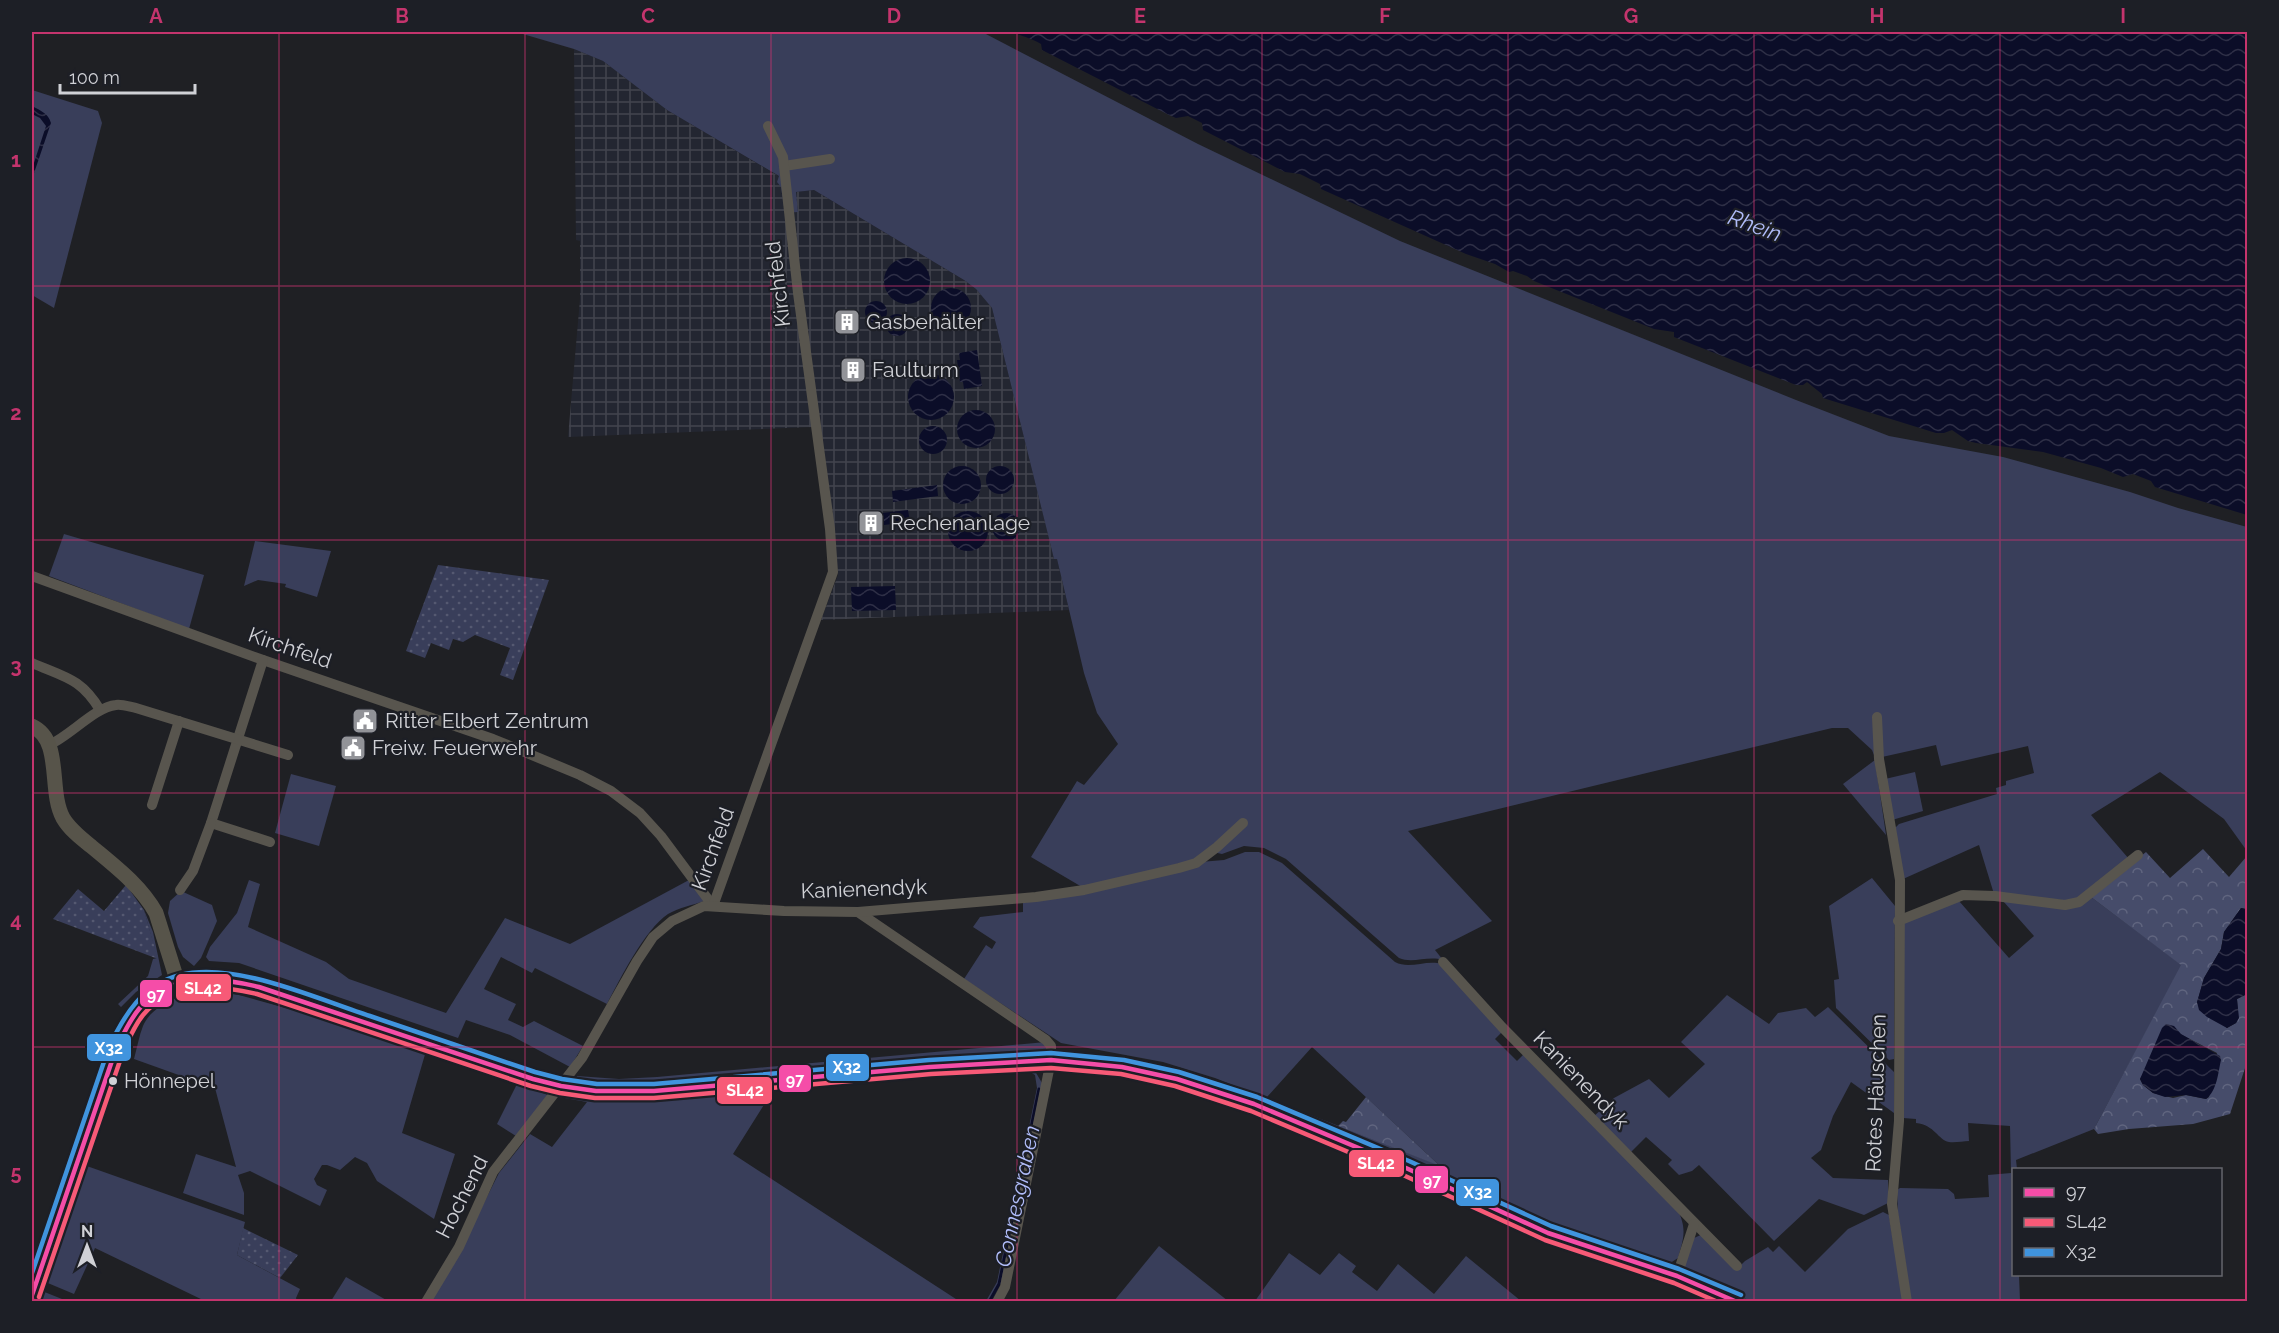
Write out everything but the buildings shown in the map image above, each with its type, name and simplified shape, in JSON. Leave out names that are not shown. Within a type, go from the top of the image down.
[{"type":"main road","points":[[32,726],[44,736],[50,746],[57,799],[64,819],[84,840],[134,883],[151,904],[178,983]]},
{"type":"main road","points":[[32,1295],[116,1049],[131,1020],[142,1005],[165,987],[189,980],[211,978],[236,981],[440,1049],[561,1086],[596,1091],[654,1091],[918,1068],[1051,1060],[1122,1067],[1177,1079],[1254,1104],[1406,1168],[1548,1233],[1677,1276],[1738,1302]]},
{"type":"street","name":"Kirchfeld","points":[[713,906],[833,573],[830,529],[798,293],[783,157],[768,126]]},
{"type":"street","points":[[784,166],[830,159]]},
{"type":"street","name":"Kirchfeld","points":[[32,576],[543,758],[610,791],[640,813],[661,836],[713,906]]},
{"type":"street","points":[[180,890],[193,871],[211,823],[263,660]]},
{"type":"street","points":[[32,663],[77,682],[90,693],[100,710]]},
{"type":"street","points":[[50,746],[63,740],[100,710],[116,705],[136,708],[288,755]]},
{"type":"street","name":"Rotes Häuschen","points":[[1877,717],[1879,759],[1900,880],[1898,921],[1899,1122],[1892,1204],[1907,1302]]},
{"type":"street","points":[[152,805],[179,721]]},
{"type":"street","points":[[211,823],[270,842]]},
{"type":"street","name":"Kanienendyk","points":[[561,1086],[582,1058],[653,937],[672,921],[704,906],[784,911],[858,912],[1036,897],[1084,890],[1196,862],[1244,823]]},
{"type":"street","points":[[1898,921],[1963,895],[1995,896],[2065,905],[2079,902],[2138,855]]},
{"type":"street","points":[[858,912],[1046,1040],[1051,1046],[1051,1060],[1005,1287],[997,1302]]},
{"type":"street","name":"Kanienendyk","points":[[1443,962],[1502,1027],[1737,1266]]},
{"type":"street","name":"Hochend","points":[[426,1302],[459,1247],[493,1172],[561,1086]]},
{"type":"street","points":[[1677,1276],[1694,1224]]},
{"type":"shaded area","points":[[516,32],[982,32],[1198,144],[1400,241],[1796,400],[1889,436],[2003,457],[2247,527],[2247,851],[2224,819],[2160,772],[2091,815],[2129,859],[2073,901],[1994,894],[1979,845],[1903,879],[1894,829],[1899,824],[1997,794],[1996,788],[2006,785],[2006,781],[2034,773],[2028,746],[1941,766],[1936,745],[1882,757],[1874,755],[1872,750],[1848,728],[1832,728],[1408,831],[1492,921],[1435,950],[1443,960],[1399,958],[1286,859],[1264,848],[1244,846],[1222,854],[1213,852],[1192,861],[1082,887],[1031,857],[1077,781],[1084,785],[1118,744],[1097,713],[1084,673],[992,308],[976,289],[964,280],[814,190],[796,192],[798,212],[785,213],[781,187],[777,182],[779,176],[667,110],[603,61],[574,49]]},
{"type":"shaded area","points":[[574,49],[603,61],[667,110],[780,177],[812,427],[568,437],[580,299],[580,241],[576,240]]},
{"type":"shaded area","points":[[32,90],[98,111],[102,123],[54,308],[32,295]]},
{"type":"shaded area","points":[[814,190],[964,280],[976,289],[992,308],[1054,559],[1057,559],[1069,610],[821,620],[838,575],[791,212],[798,211],[795,192]]},
{"type":"shaded area","points":[[64,534],[204,575],[189,629],[49,576]]},
{"type":"shaded area","points":[[255,541],[331,551],[317,597],[285,587],[286,584],[258,580],[244,586]]},
{"type":"shaded area","points":[[438,565],[549,580],[513,680],[500,675],[510,648],[475,635],[463,642],[453,639],[449,650],[431,643],[425,658],[406,651]]},
{"type":"shaded area","points":[[1875,760],[1886,835],[1843,784]]},
{"type":"shaded area","points":[[1915,772],[1923,811],[1892,820],[1885,779]]},
{"type":"shaded area","points":[[291,774],[336,786],[319,846],[275,833]]},
{"type":"shaded area","points":[[1245,852],[1259,852],[1282,863],[1395,962],[1406,965],[1442,964],[1503,1031],[1495,1039],[1517,1061],[1525,1053],[1677,1208],[1684,1233],[1678,1258],[1664,1267],[1560,1232],[1308,1121],[1308,1114],[1439,1165],[1312,1047],[1267,1097],[1298,1110],[1291,1115],[1263,1104],[1266,1098],[1215,1078],[1163,1062],[1061,1043],[964,979],[986,945],[992,949],[996,942],[973,927],[980,917],[1023,912],[1023,903],[1200,862],[1224,860]]},
{"type":"shaded area","points":[[1872,878],[1895,906],[1894,1059],[1889,1060],[1836,1008],[1834,980],[1839,979],[1829,906]]},
{"type":"shaded area","points":[[249,880],[260,884],[248,927],[326,962],[349,979],[446,1013],[505,918],[570,944],[689,880],[704,901],[672,912],[659,921],[642,942],[607,1004],[535,968],[532,973],[501,957],[484,989],[516,1004],[508,1020],[523,1027],[534,1021],[583,1046],[570,1067],[510,1035],[466,1020],[458,1038],[239,963],[209,961],[206,957],[210,947],[237,913]]},
{"type":"shaded area","points":[[126,885],[144,910],[158,959],[53,919],[78,889],[104,911]]},
{"type":"shaded area","points":[[181,891],[212,905],[217,921],[201,958],[194,966],[183,957],[178,947],[168,913],[170,901]]},
{"type":"shaded area","points":[[2091,897],[2182,965],[2094,1129],[2016,1160],[2017,1168],[2012,1168],[2012,1276],[2019,1276],[2020,1301],[1911,1301],[1898,1214],[1897,1190],[1900,1188],[1948,1189],[1954,1194],[1955,1199],[1989,1197],[1988,1175],[2011,1173],[2010,1126],[1968,1123],[1969,1141],[1951,1142],[1945,1141],[1932,1129],[1916,1123],[1916,1119],[1903,1118],[1904,923],[1959,901],[2009,958],[2034,936],[2003,901],[2066,908]]},
{"type":"shaded area","points":[[144,910],[153,932],[162,975],[136,992],[121,1007],[118,1004],[148,976],[153,959],[157,958]]},
{"type":"shaded area","points":[[208,990],[239,995],[347,1025],[426,1051],[402,1133],[455,1154],[434,1219],[377,1181],[367,1163],[355,1157],[340,1170],[322,1165],[314,1179],[317,1185],[327,1190],[320,1206],[250,1171],[238,1175],[244,1193],[244,1215],[183,1193],[196,1154],[236,1167],[215,1088],[134,1059],[143,1026],[154,1011],[171,1000]]},
{"type":"shaded area","points":[[1727,995],[1769,1024],[1778,1013],[1806,1008],[1815,1017],[1828,1007],[1894,1072],[1894,1113],[1851,1082],[1833,1116],[1821,1150],[1811,1158],[1833,1178],[1888,1180],[1888,1203],[1864,1215],[1819,1199],[1774,1241],[1699,1165],[1692,1171],[1679,1175],[1668,1164],[1672,1160],[1646,1137],[1629,1154],[1593,1117],[1614,1098],[1649,1079],[1669,1098],[1705,1064],[1681,1042]]},
{"type":"shaded area","points":[[1046,1042],[1046,1053],[658,1087],[612,1090],[575,1081],[577,1076],[619,1079],[657,1077]]},
{"type":"shaded area","points":[[1028,1067],[1035,1071],[1042,1083],[1001,1283],[991,1301],[986,1301],[997,1282],[1037,1088],[1035,1075],[1027,1070],[774,1089],[733,1154],[959,1301],[431,1302],[451,1268],[499,1173],[530,1134],[552,1147],[587,1102],[559,1097],[565,1092]]},
{"type":"shaded area","points":[[517,1084],[548,1095],[516,1136],[497,1124]]},
{"type":"shaded area","points":[[84,1165],[245,1222],[237,1255],[300,1289],[297,1301],[205,1301],[95,1248],[74,1294],[43,1281]]},
{"type":"shaded area","points":[[1883,1212],[1889,1215],[1903,1301],[1751,1301],[1688,1276],[1684,1268],[1694,1238],[1703,1234],[1737,1269],[1745,1261],[1768,1247],[1773,1252],[1779,1246],[1805,1272],[1848,1229]]},
{"type":"shaded area","points":[[243,1228],[298,1255],[280,1278],[237,1255]]},
{"type":"shaded area","points":[[1159,1246],[1228,1301],[1114,1301]]},
{"type":"shaded area","points":[[1289,1253],[1320,1275],[1339,1253],[1356,1266],[1352,1272],[1377,1291],[1398,1264],[1434,1294],[1466,1256],[1521,1301],[1255,1301]]},
{"type":"shaded area","points":[[346,1277],[388,1301],[331,1301]]},
{"type":"shaded area","points":[[42,1291],[67,1301],[38,1301]]},
{"type":"green space","points":[[2203,849],[2229,877],[2247,856],[2247,909],[2241,908],[2224,932],[2221,949],[2204,978],[2197,1003],[2227,1028],[2236,1023],[2238,1018],[2237,999],[2247,994],[2247,1062],[2230,1114],[2193,1124],[2098,1134],[2094,1129],[2181,965],[2091,897],[2146,852],[2170,878]],"holes":[[[2174,1027],[2180,1034],[2217,1053],[2209,1097],[2206,1099],[2186,1095],[2173,1098],[2153,1093],[2143,1085],[2140,1079]]]},
{"type":"green space","points":[[1366,1097],[1440,1166],[1338,1126],[1343,1121],[1346,1122]]},
{"type":"water","name":"Rhein","points":[[1013,32],[2247,32],[2247,515],[2155,487],[2151,481],[2133,474],[2123,477],[2101,468],[2043,452],[1976,443],[1968,441],[1952,430],[1936,433],[1823,398],[1822,394],[1807,382],[1803,385],[1796,385],[1674,337],[1674,332],[1654,329],[1534,281],[1527,276],[1513,271],[1509,272],[1321,189],[1320,184],[1300,174],[1285,172],[1203,130],[1202,123],[1188,116],[1176,118],[1169,115],[1042,50],[1038,42]]},
{"type":"water","points":[[32,106],[46,115],[51,123],[32,179],[32,169],[46,126],[40,118],[32,114]]},
{"type":"water","points":[[907,258],[916,259],[923,265],[929,272],[929,290],[923,297],[916,303],[907,304],[898,303],[891,297],[885,290],[884,281],[885,272],[891,265],[898,259]]},
{"type":"water","points":[[951,288],[959,289],[965,294],[970,300],[970,316],[965,322],[959,327],[951,328],[943,327],[937,322],[932,316],[931,308],[932,300],[937,294],[943,289]]},
{"type":"water","points":[[876,301],[884,304],[887,312],[884,320],[876,323],[868,320],[865,312],[868,304]]},
{"type":"water","points":[[897,314],[905,317],[908,325],[905,333],[897,336],[889,333],[886,325],[889,317]]},
{"type":"water","points":[[977,350],[982,386],[964,389],[963,382],[960,382],[957,360],[960,360],[959,353]]},
{"type":"water","points":[[931,374],[947,381],[954,397],[947,413],[931,420],[915,413],[908,397],[915,381]]},
{"type":"water","points":[[976,410],[990,415],[995,429],[990,443],[976,448],[962,443],[957,429],[962,415]]},
{"type":"water","points":[[933,426],[943,430],[947,440],[943,450],[933,454],[923,450],[919,440],[923,430]]},
{"type":"water","points":[[962,466],[976,471],[981,485],[976,499],[962,504],[948,499],[943,485],[948,471]]},
{"type":"water","points":[[1000,466],[1010,470],[1014,480],[1010,490],[1000,494],[990,490],[986,480],[990,470]]},
{"type":"water","points":[[937,485],[938,496],[893,502],[892,491]]},
{"type":"water","points":[[908,510],[910,522],[884,525],[882,513]]},
{"type":"water","points":[[968,511],[976,512],[982,517],[987,523],[987,539],[982,545],[976,550],[968,551],[960,550],[954,545],[949,539],[948,531],[949,523],[954,517],[960,512]]},
{"type":"water","points":[[1006,513],[1016,517],[1020,527],[1016,537],[1006,541],[996,537],[992,527],[996,517]]},
{"type":"water","points":[[895,586],[896,610],[852,611],[851,587]]},
{"type":"water","points":[[2241,908],[2247,909],[2247,994],[2237,999],[2239,1018],[2236,1023],[2227,1028],[2207,1017],[2199,1010],[2197,1002],[2204,978],[2221,949],[2224,932]]},
{"type":"water","points":[[2166,1024],[2174,1026],[2181,1034],[2220,1056],[2213,1091],[2206,1099],[2186,1095],[2165,1097],[2153,1093],[2143,1085],[2140,1079],[2162,1028]]},
{"type":"waterway","name":"Connesgraben","points":[[989,1302],[999,1284],[1039,1089]]},
{"type":"transit line","name":"X32","points":[[32,1273],[109,1047],[128,1012],[145,993],[155,986],[180,975],[202,972],[250,977],[276,984],[535,1072],[597,1084],[654,1084],[929,1060],[1051,1053],[1124,1060],[1179,1072],[1257,1097],[1409,1161],[1551,1226],[1679,1269],[1741,1295]]},
{"type":"transit line","name":"97","points":[[32,1295],[116,1049],[129,1023],[151,997],[165,989],[179,983],[211,980],[259,987],[533,1079],[596,1091],[654,1091],[930,1067],[1051,1060],[1122,1067],[1177,1079],[1254,1104],[1406,1168],[1548,1233],[1677,1276],[1737,1302]]},
{"type":"transit line","name":"SL42","points":[[39,1297],[123,1052],[134,1028],[143,1015],[168,996],[196,988],[211,987],[257,994],[531,1086],[595,1098],[654,1098],[931,1074],[1051,1068],[1121,1074],[1175,1086],[1251,1111],[1403,1175],[1545,1240],[1674,1283],[1718,1302]]},
{"type":"place","name":"Gasbehälter","points":[[847,322]]},
{"type":"place","name":"Faulturm","points":[[853,370]]},
{"type":"place","name":"Rechenanlage","points":[[871,523]]},
{"type":"place","name":"Ritter Elbert Zentrum","points":[[365,721]]},
{"type":"place","name":"Freiw. Feuerwehr","points":[[353,748]]},
{"type":"place","name":"Hönnepel","points":[[113,1081]]}]
